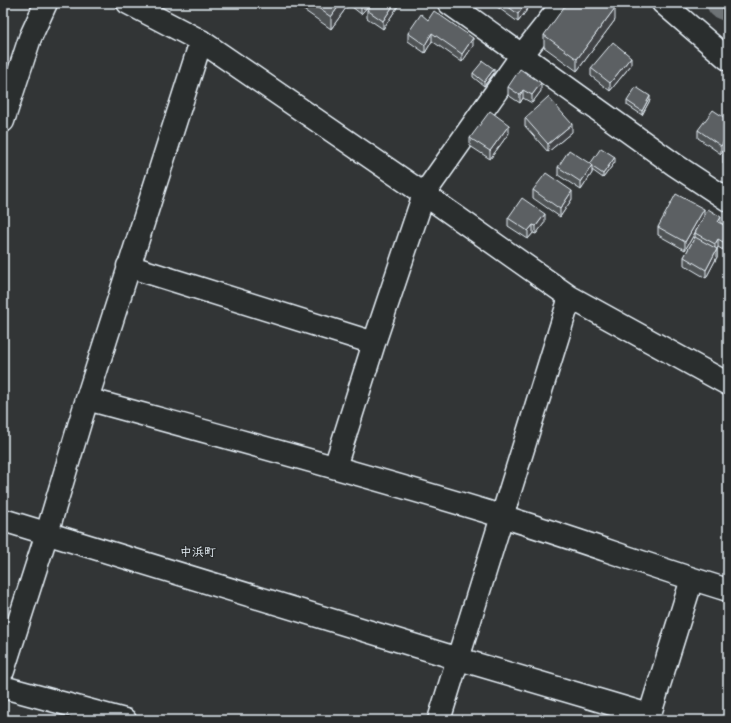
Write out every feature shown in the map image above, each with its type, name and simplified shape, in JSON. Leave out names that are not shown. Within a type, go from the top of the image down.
[{"type":"street","points":[[3,121],[30,38],[46,3]]},
{"type":"street","points":[[128,3],[201,41],[424,194],[570,297],[728,384]]},
{"type":"street","points":[[449,3],[675,166],[728,200]]},
{"type":"street","points":[[335,467],[374,343],[424,194],[522,55],[563,3]]},
{"type":"street","points":[[663,3],[728,59]]},
{"type":"street","points":[[3,672],[47,533],[86,399],[201,41]]},
{"type":"street","points":[[128,266],[374,343]]},
{"type":"street","points":[[439,720],[570,297]]},
{"type":"street","points":[[86,399],[335,467],[502,516],[728,590]]},
{"type":"street","points":[[3,520],[648,718],[692,579]]},
{"type":"street","points":[[3,686],[125,720]]},
{"type":"building","points":[[311,3],[341,3],[331,17]]},
{"type":"building","points":[[357,3],[364,3],[361,6]]},
{"type":"building","points":[[372,3],[395,3],[383,21],[367,10]]},
{"type":"building","points":[[503,3],[526,3],[518,14]]},
{"type":"building","points":[[567,3],[607,3],[615,8],[577,59],[544,35]]},
{"type":"building","points":[[434,11],[473,38],[462,54],[432,33],[425,45],[408,33],[421,14],[428,20]]},
{"type":"building","points":[[613,42],[631,57],[610,83],[591,68]]},
{"type":"building","points":[[483,61],[494,69],[484,82],[473,73]]},
{"type":"building","points":[[520,69],[541,83],[532,95],[523,90],[520,95],[508,87]]},
{"type":"building","points":[[636,87],[650,96],[642,111],[627,101]]},
{"type":"building","points":[[548,97],[572,124],[548,144],[525,118]]},
{"type":"building","points":[[713,110],[728,120],[728,136],[721,146],[698,130]]},
{"type":"building","points":[[490,111],[509,125],[490,151],[470,138]]},
{"type":"building","points":[[601,148],[615,157],[603,174],[590,164]]},
{"type":"building","points":[[728,149],[728,159],[723,155]]},
{"type":"building","points":[[569,150],[592,165],[581,182],[558,167]]},
{"type":"building","points":[[546,173],[572,191],[560,209],[533,190]]},
{"type":"building","points":[[676,194],[704,209],[685,242],[658,227]]},
{"type":"building","points":[[522,198],[545,214],[536,226],[533,225],[528,231],[508,218]]},
{"type":"building","points":[[708,209],[721,217],[718,222],[728,227],[728,233],[723,242],[718,239],[715,244],[695,233]]},
{"type":"building","points":[[695,237],[717,249],[706,270],[684,257]]},
{"type":"waterway","points":[[723,3],[728,5]]},
{"type":"district","name":"中浜町","points":[[198,552]]}]
